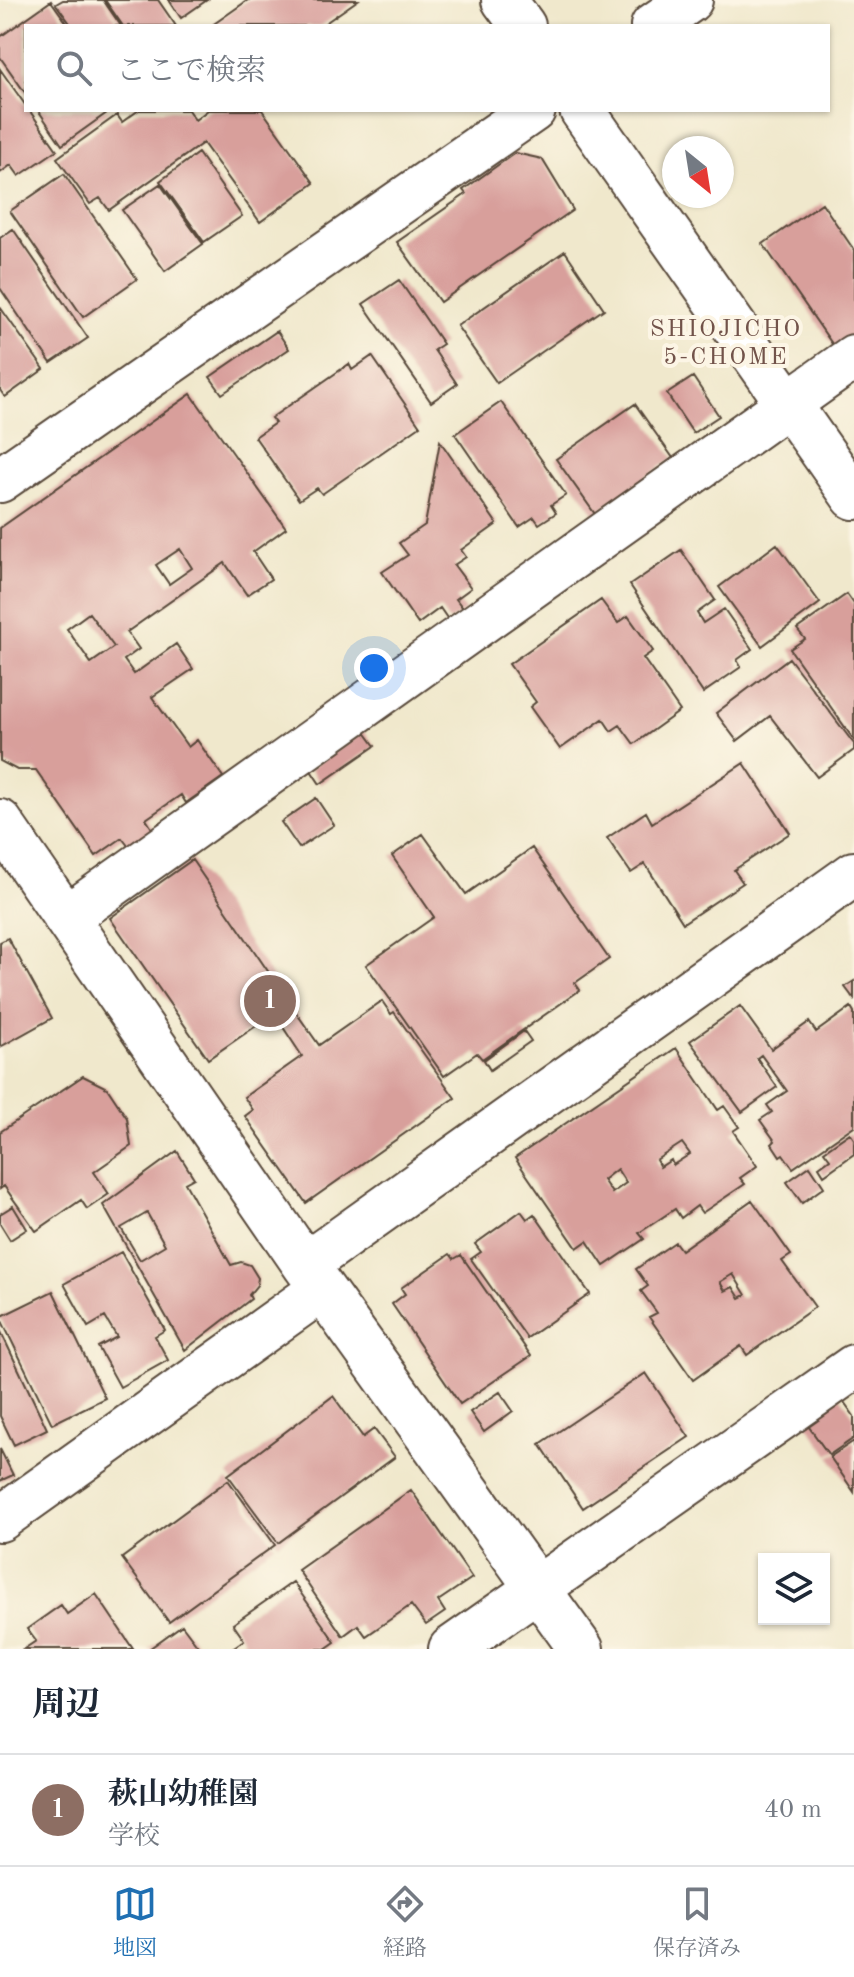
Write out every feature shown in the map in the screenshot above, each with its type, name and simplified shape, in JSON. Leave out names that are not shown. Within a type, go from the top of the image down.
[{"type":"street","points":[[504,0],[522,24]]},
{"type":"street","points":[[656,24],[690,0]]},
{"type":"street","points":[[0,480],[530,112]]},
{"type":"street","points":[[583,112],[854,497]]},
{"type":"street","points":[[67,917],[854,357]]},
{"type":"street","points":[[0,822],[313,1277],[581,1649]]},
{"type":"street","points":[[0,1519],[313,1277],[854,874]]},
{"type":"street","points":[[451,1649],[854,1367]]},
{"type":"building","points":[[63,0],[103,0],[120,24],[71,24],[56,4]]},
{"type":"building","points":[[105,0],[158,0],[175,24],[122,24]]},
{"type":"building","points":[[169,0],[207,0],[181,18]]},
{"type":"building","points":[[248,0],[358,0],[324,24],[214,24]]},
{"type":"building","points":[[51,1],[68,24],[24,24],[24,91],[0,57],[0,37]]},
{"type":"building","points":[[0,69],[24,103],[24,112],[30,112],[57,150],[19,176],[11,165],[0,173]]},
{"type":"building","points":[[39,112],[108,112],[62,145]]},
{"type":"building","points":[[136,112],[189,112],[195,120],[205,112],[263,112],[314,183],[260,222],[203,143],[109,210],[100,198],[90,204],[57,158],[117,115],[122,122]]},
{"type":"building","points":[[198,153],[242,216],[204,242],[160,181]]},
{"type":"building","points":[[515,153],[542,159],[573,210],[440,302],[397,242],[466,194],[463,190]]},
{"type":"building","points":[[64,174],[137,279],[83,317],[10,211]]},
{"type":"building","points":[[160,184],[203,244],[165,271],[122,210]]},
{"type":"building","points":[[822,203],[854,250],[854,335],[835,348],[763,244]]},
{"type":"building","points":[[13,229],[88,338],[51,363],[0,288],[0,238]]},
{"type":"building","points":[[565,251],[604,309],[497,383],[457,326]]},
{"type":"building","points":[[399,280],[443,344],[434,350],[457,384],[431,402],[363,304]]},
{"type":"building","points":[[0,307],[44,369],[5,397],[0,390]]},
{"type":"building","points":[[277,331],[289,349],[222,394],[210,377]]},
{"type":"building","points":[[372,356],[420,426],[322,494],[317,488],[299,500],[255,437],[275,423],[271,418],[349,364],[352,370]]},
{"type":"building","points":[[693,377],[719,416],[693,433],[667,394]]},
{"type":"building","points":[[191,394],[286,528],[253,552],[271,579],[247,595],[225,563],[127,632],[139,649],[124,660],[134,674],[176,644],[193,669],[152,697],[188,747],[197,740],[223,777],[186,803],[181,795],[146,819],[153,830],[129,847],[122,838],[96,856],[36,770],[17,770],[0,761],[0,528]],"holes":[[[180,549],[192,568],[169,584],[156,565]],[[89,613],[114,647],[91,663],[67,629]]]},
{"type":"building","points":[[501,402],[566,495],[551,505],[556,513],[539,524],[534,517],[519,527],[455,434]]},
{"type":"building","points":[[635,404],[673,458],[595,514],[556,459]]},
{"type":"building","points":[[440,441],[497,524],[461,550],[466,557],[454,565],[471,588],[456,599],[465,611],[449,621],[440,608],[418,624],[382,572],[408,555],[399,543],[425,525]]},
{"type":"building","points":[[777,544],[820,603],[762,646],[719,587]]},
{"type":"building","points":[[681,550],[715,600],[697,613],[703,623],[724,609],[752,649],[737,660],[741,667],[703,693],[630,585]]},
{"type":"building","points":[[847,594],[854,604],[854,740],[790,649],[805,639],[797,629]]},
{"type":"building","points":[[601,600],[618,623],[628,616],[653,651],[643,658],[680,711],[634,744],[620,725],[611,731],[603,719],[560,749],[530,707],[536,702],[509,664]]},
{"type":"building","points":[[789,658],[854,744],[854,750],[817,777],[770,716],[737,741],[716,713]]},
{"type":"building","points":[[364,731],[375,746],[320,784],[310,769]]},
{"type":"building","points":[[744,763],[790,833],[734,870],[743,883],[683,923],[645,864],[631,873],[607,838],[646,812],[652,823]]},
{"type":"building","points":[[316,798],[334,825],[299,848],[281,822]]},
{"type":"building","points":[[423,834],[466,894],[532,848],[609,959],[575,983],[580,990],[482,1059],[477,1053],[444,1076],[366,965],[434,917],[392,856]]},
{"type":"building","points":[[192,860],[274,980],[257,993],[272,1015],[208,1059],[110,918]]},
{"type":"building","points":[[8,938],[52,1018],[0,1047],[0,942]]},
{"type":"building","points":[[854,981],[854,999],[845,987]]},
{"type":"building","points":[[382,1001],[391,1014],[394,1012],[455,1098],[306,1203],[245,1116],[253,1110],[244,1097],[302,1056],[275,1015],[290,1004],[319,1045]]},
{"type":"building","points":[[740,1006],[771,1049],[809,1022],[816,1032],[851,1007],[854,1012],[854,1126],[793,1168],[783,1154],[780,1156],[772,1144],[775,1141],[760,1120],[772,1112],[767,1105],[787,1091],[761,1055],[757,1058],[777,1087],[742,1112],[690,1041]]},
{"type":"building","points":[[524,1031],[531,1041],[490,1070],[484,1060]]},
{"type":"building","points":[[676,1048],[718,1110],[724,1106],[739,1127],[733,1131],[757,1166],[740,1178],[745,1184],[702,1213],[697,1206],[681,1218],[675,1209],[639,1233],[644,1239],[604,1266],[587,1241],[577,1248],[515,1158]],"holes":[[[682,1143],[690,1154],[673,1165],[671,1160],[660,1167],[656,1160]],[[617,1169],[626,1183],[612,1193],[603,1180]]]},
{"type":"building","points":[[83,1076],[107,1088],[127,1118],[131,1146],[94,1172],[109,1194],[87,1209],[81,1200],[36,1231],[4,1186],[0,1189],[0,1132]]},
{"type":"building","points":[[850,1133],[854,1139],[854,1154],[824,1175],[819,1167],[830,1159],[824,1151]]},
{"type":"building","points":[[177,1151],[194,1178],[185,1183],[231,1265],[241,1262],[250,1265],[258,1278],[249,1295],[251,1299],[185,1350],[103,1205]],"holes":[[[147,1213],[165,1245],[140,1260],[121,1228]]]},
{"type":"building","points":[[810,1166],[824,1187],[802,1203],[787,1182]]},
{"type":"building","points":[[752,1200],[791,1255],[782,1261],[815,1307],[747,1355],[741,1346],[693,1380],[649,1317],[657,1313],[641,1291],[648,1286],[636,1269],[675,1242],[681,1250]],"holes":[[[733,1274],[746,1295],[740,1298],[733,1287],[725,1291],[720,1282]]]},
{"type":"building","points":[[13,1206],[27,1229],[10,1240],[0,1224],[0,1214]]},
{"type":"building","points":[[521,1211],[527,1219],[534,1214],[590,1294],[527,1338],[471,1259],[481,1252],[475,1244]]},
{"type":"building","points":[[121,1252],[165,1330],[155,1336],[168,1360],[120,1387],[98,1347],[117,1337],[105,1317],[88,1327],[64,1284]]},
{"type":"building","points":[[450,1254],[454,1259],[461,1255],[531,1356],[460,1404],[392,1304],[405,1294],[401,1288]]},
{"type":"building","points":[[53,1291],[105,1398],[52,1424],[0,1317]]},
{"type":"building","points":[[0,1330],[47,1429],[14,1445],[0,1416]]},
{"type":"building","points":[[646,1373],[689,1437],[583,1508],[540,1444]]},
{"type":"building","points":[[500,1392],[513,1411],[484,1432],[470,1412]]},
{"type":"building","points":[[839,1395],[854,1416],[854,1438],[829,1455],[804,1420]]},
{"type":"building","points":[[333,1396],[363,1437],[374,1429],[395,1457],[278,1543],[228,1475]]},
{"type":"building","points":[[854,1441],[854,1492],[830,1457]]},
{"type":"building","points":[[0,1449],[13,1475],[0,1481]]},
{"type":"building","points":[[228,1480],[275,1545],[169,1622],[122,1558]]},
{"type":"building","points":[[411,1490],[472,1578],[438,1601],[445,1612],[426,1625],[411,1605],[366,1636],[358,1625],[343,1636],[298,1570]]},
{"type":"building","points":[[293,1582],[335,1642],[325,1649],[231,1649],[244,1640],[233,1624]]},
{"type":"building","points":[[96,1594],[133,1649],[24,1649],[36,1641],[27,1629],[61,1605],[67,1614]]},
{"type":"building","points":[[182,1625],[200,1649],[149,1649]]},
{"type":"place","name":"萩山幼稚園","points":[[270,1001]]},
{"type":"district","name":"SHIOJICHO 5-CHOME","points":[[726,344]]}]
